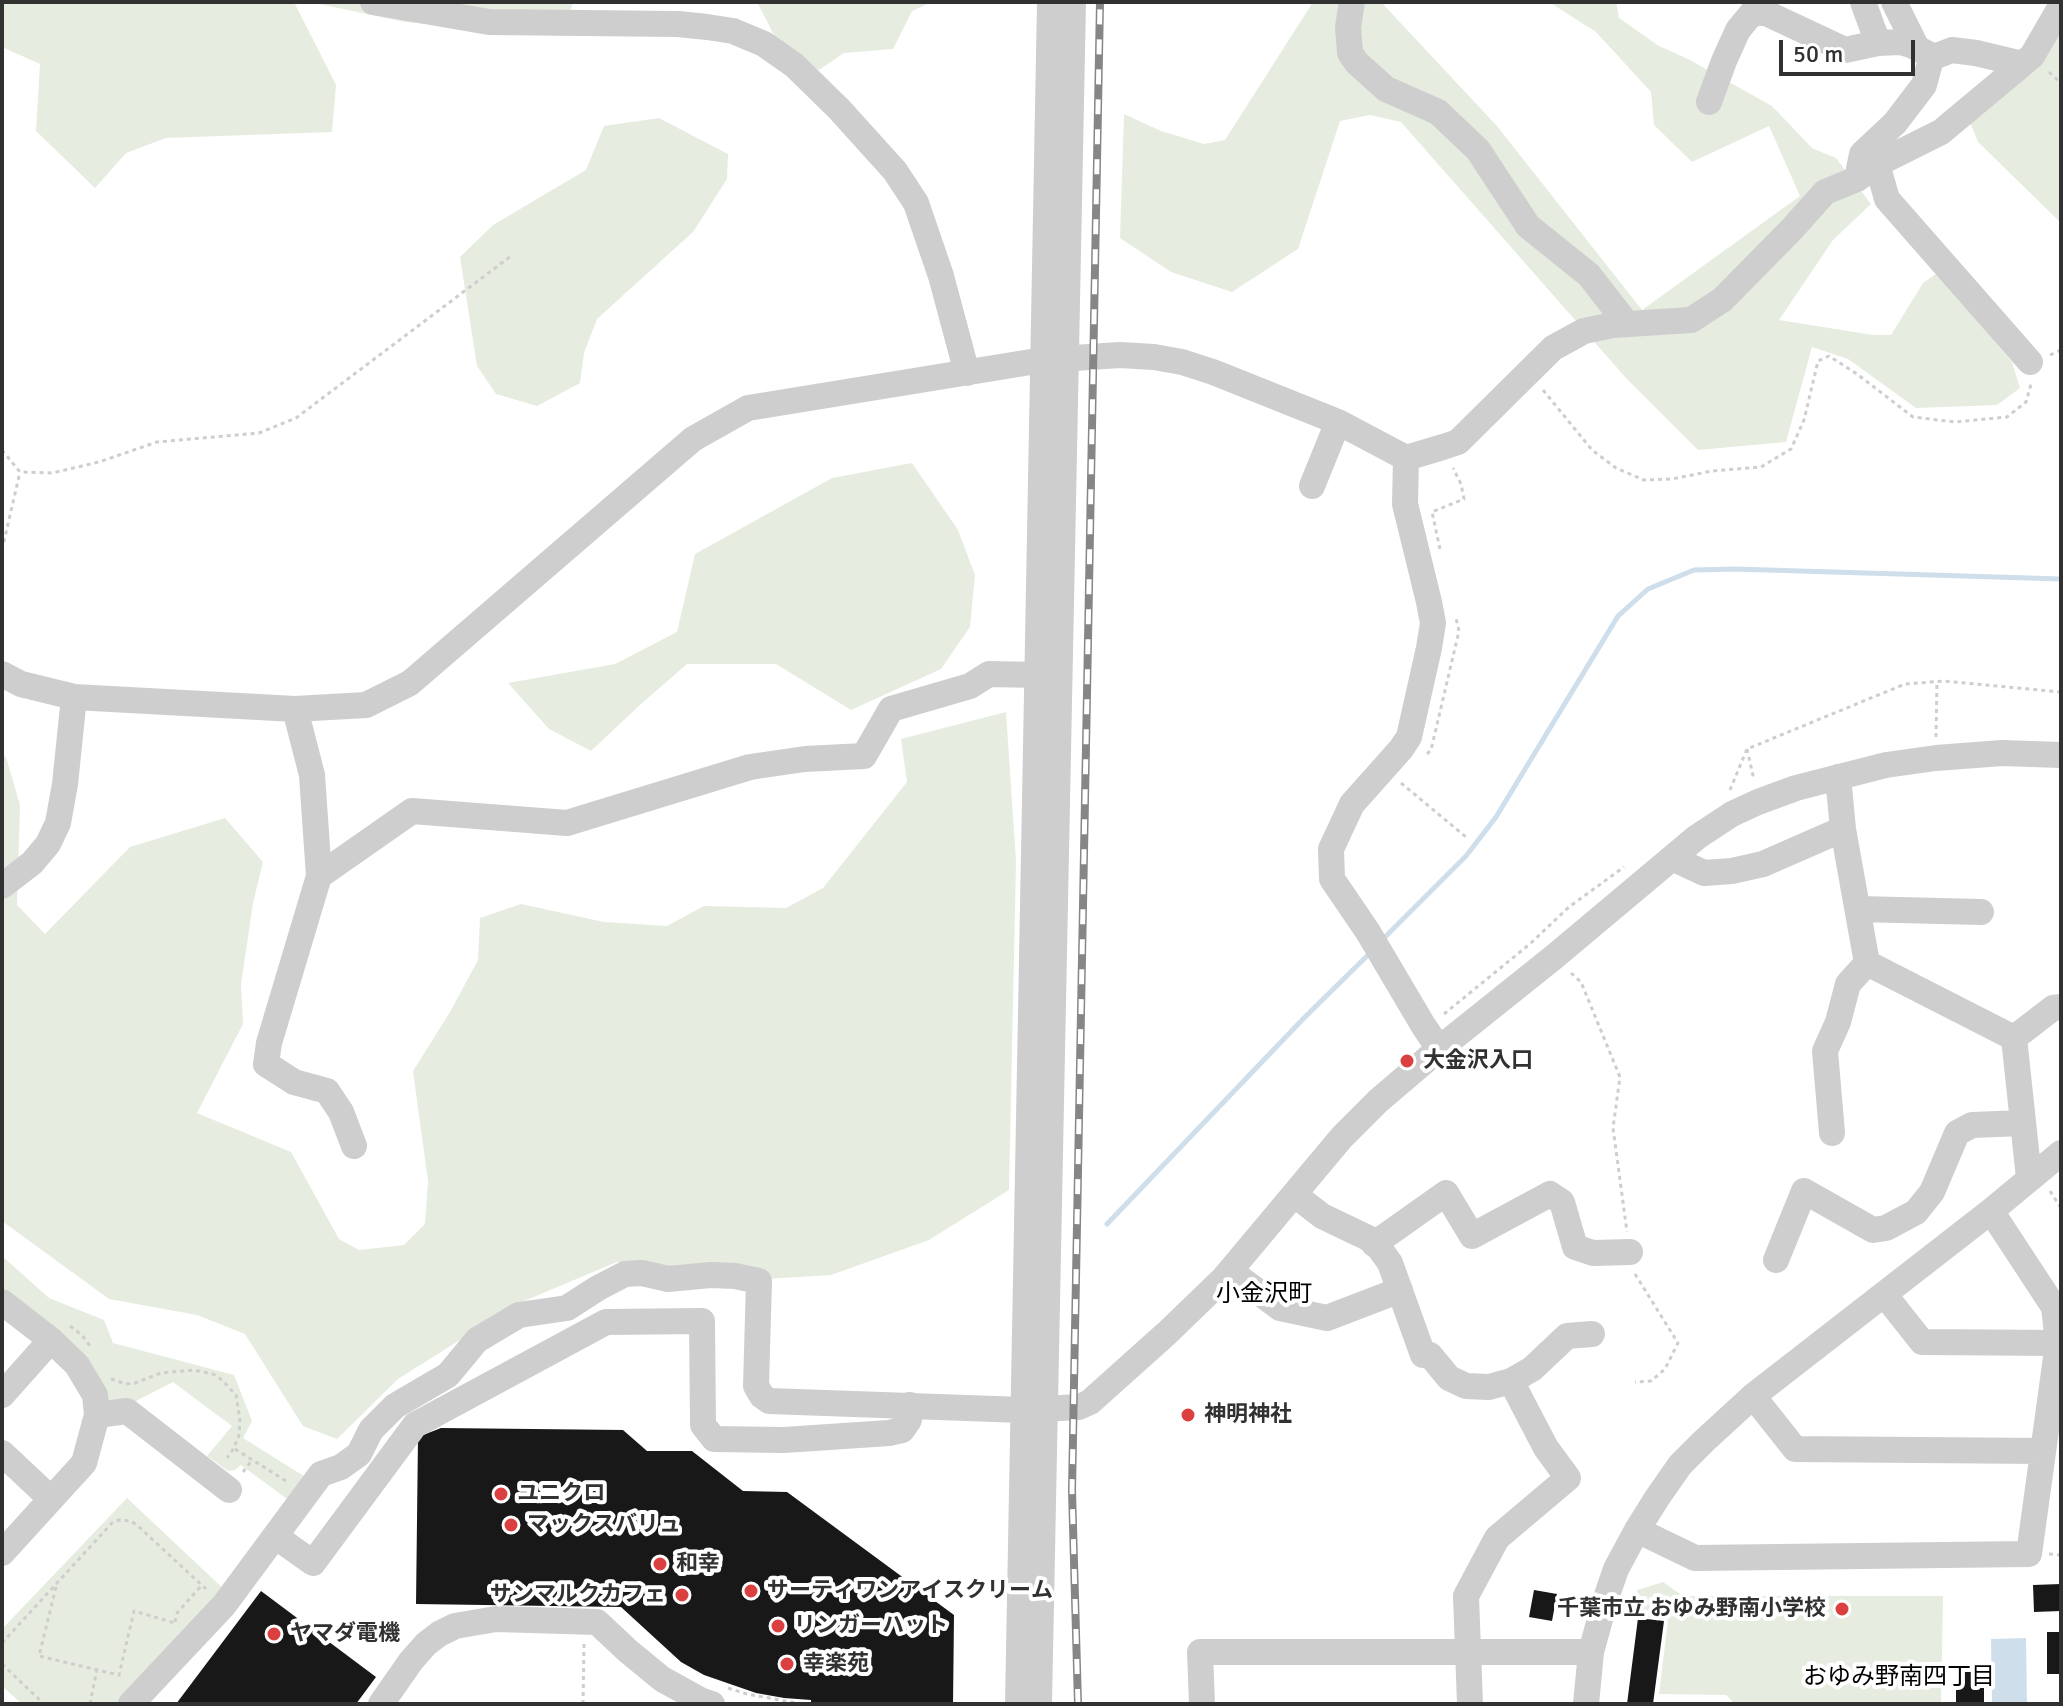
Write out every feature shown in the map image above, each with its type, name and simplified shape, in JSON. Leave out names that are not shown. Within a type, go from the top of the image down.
[{"type":"street","points":[[373,2],[489,22],[707,27],[733,31],[764,44],[794,65],[821,91],[895,171],[916,203],[941,276],[967,373]]},
{"type":"street","points":[[1018,1704],[1034,1410],[1058,693],[1050,2]]},
{"type":"street","points":[[1039,1704],[1034,1410],[1038,675],[1073,2]]},
{"type":"street","points":[[1352,2],[1348,27],[1350,53],[1357,63],[1386,89],[1438,112],[1478,150],[1528,226],[1589,275],[1627,324]]},
{"type":"street","points":[[1863,2],[1878,43]]},
{"type":"street","points":[[1894,2],[1924,52],[1924,85],[1895,123],[1862,154],[1867,171],[1887,199],[2030,362]]},
{"type":"street","points":[[8,684],[74,697],[295,709],[366,705],[410,683],[693,439],[748,408],[1055,359],[1120,355],[1182,362],[1213,372],[1338,422],[1406,458],[1458,442],[1553,348],[1584,331],[1627,324],[1691,320],[1722,300],[1825,192],[1941,132],[2032,56],[2061,6]]},
{"type":"street","points":[[1709,102],[1738,30],[1752,13],[1766,13],[1845,50],[1900,42],[1934,57],[1952,50],[2022,64]]},
{"type":"street","points":[[1312,486],[1338,422]]},
{"type":"street","points":[[1406,458],[1405,504],[1433,623],[1429,648],[1409,737],[1352,804],[1331,849],[1332,879],[1439,1049]]},
{"type":"street","points":[[319,876],[412,811],[567,823],[750,767],[805,759],[864,756],[891,709],[970,686],[989,674],[1038,675]]},
{"type":"street","points":[[2,886],[32,863],[48,844],[58,823],[74,697]]},
{"type":"street","points":[[295,709],[312,775],[319,876],[269,1043],[266,1064],[294,1082],[327,1091],[341,1112],[354,1146]]},
{"type":"street","points":[[131,1704],[224,1605],[321,1474],[341,1467],[359,1454],[371,1430],[395,1406],[448,1375],[477,1340],[519,1315],[567,1308],[625,1274],[642,1273],[668,1279],[735,1276],[759,1281],[756,1386],[769,1401],[1034,1410],[1079,1407],[1090,1402],[1167,1333],[1230,1271],[1342,1137],[1378,1101],[1709,829],[1732,814],[1796,788],[1886,765],[2002,753],[2061,755]]},
{"type":"street","points":[[1838,777],[1843,829],[1867,963]]},
{"type":"street","points":[[1672,858],[1704,873],[1732,871],[1763,864],[1843,829]]},
{"type":"street","points":[[1858,909],[1981,912]]},
{"type":"street","points":[[1867,963],[2014,1038]]},
{"type":"street","points":[[1832,1133],[1825,1051],[1838,1022],[1848,984],[1867,963]]},
{"type":"street","points":[[2014,1038],[2053,1008],[2061,1007]]},
{"type":"street","points":[[2014,1038],[2023,1123],[2037,1180]]},
{"type":"street","points":[[1776,1260],[1804,1191],[1873,1230],[1886,1228],[1916,1212],[1932,1192],[1957,1133],[1972,1125],[2023,1123]]},
{"type":"street","points":[[1586,1704],[1591,1652],[1616,1569],[1637,1530],[1680,1465],[1753,1396],[1991,1211],[2037,1180],[2061,1153]]},
{"type":"street","points":[[1374,1244],[1446,1193],[1472,1236],[1550,1194],[1562,1202],[1575,1247],[1593,1253],[1630,1252]]},
{"type":"street","points":[[1295,1195],[1322,1216],[1368,1238],[1374,1244],[1390,1263],[1423,1355],[1430,1355],[1449,1378],[1466,1386],[1489,1387],[1511,1381],[1532,1369],[1567,1336],[1592,1334]]},
{"type":"street","points":[[1637,1530],[1695,1558],[2029,1554],[2058,1343],[2054,1307],[1991,1211]]},
{"type":"street","points":[[1230,1271],[1280,1308],[1327,1318],[1400,1290]]},
{"type":"street","points":[[1884,1294],[1922,1342],[2058,1343]]},
{"type":"street","points":[[2,1302],[58,1332],[95,1395],[97,1415],[84,1463],[2,1553]]},
{"type":"street","points":[[275,1536],[313,1563],[415,1425],[606,1322],[702,1321],[703,1425],[714,1439],[784,1440],[889,1433],[902,1430],[909,1420],[910,1405]]},
{"type":"street","points":[[2,1395],[58,1332]]},
{"type":"street","points":[[1470,1704],[1466,1596],[1497,1538],[1568,1478],[1546,1448],[1511,1381]]},
{"type":"street","points":[[1753,1396],[1795,1449],[2043,1451]]},
{"type":"street","points":[[97,1415],[127,1411],[230,1482]]},
{"type":"street","points":[[2,1453],[51,1499]]},
{"type":"street","points":[[381,1704],[411,1661],[439,1634],[470,1622],[496,1619],[597,1622],[662,1679],[700,1700],[714,1694]]},
{"type":"street","points":[[1202,1704],[1200,1652],[1591,1652]]},
{"type":"path","points":[[2,450],[20,472],[52,473],[99,462],[157,442],[259,433],[296,418],[511,256]]},
{"type":"path","points":[[1528,372],[1592,450],[1616,468],[1644,480],[1672,479],[1712,471],[1761,467],[1791,449],[1804,420],[1818,361],[1829,356],[1913,417],[1955,422],[2007,417],[2026,402],[2031,381],[2030,362],[2061,350]]},
{"type":"path","points":[[2,550],[20,472]]},
{"type":"path","points":[[1936,758],[1937,681]]},
{"type":"path","points":[[1747,749],[1758,802]]},
{"type":"path","points":[[1554,957],[1581,982],[1620,1077],[1613,1128],[1632,1270],[1678,1343],[1665,1369],[1651,1381],[1635,1382]]},
{"type":"path","points":[[2037,1180],[2061,1208]]},
{"type":"path","points":[[58,1332],[82,1335],[92,1349]]},
{"type":"path","points":[[106,1374],[118,1383],[126,1384],[183,1370],[204,1371],[222,1380],[236,1395],[239,1407],[239,1435],[234,1448],[230,1482]]},
{"type":"path","points":[[230,1482],[234,1448]]},
{"type":"path","points":[[230,1482],[306,1494]]},
{"type":"path","points":[[2,1643],[112,1523],[119,1520],[131,1521],[224,1605]]},
{"type":"path","points":[[57,1584],[39,1656],[119,1675],[134,1611],[175,1623]]},
{"type":"path","points":[[583,1704],[585,1621]]},
{"type":"path","points":[[2,1664],[44,1704]]},
{"type":"path","points":[[90,1704],[97,1669]]},
{"type":"path","points":[[714,1694],[747,1694],[802,1704]]},
{"type":"shaded area","points":[[2,2],[294,2],[336,85],[332,132],[166,138],[126,153],[95,188],[36,131],[40,64],[2,47]]},
{"type":"shaded area","points":[[310,2],[573,2],[563,36],[405,22]]},
{"type":"shaded area","points":[[757,2],[932,2],[912,11],[893,49],[844,53],[819,70],[806,64],[774,35]]},
{"type":"shaded area","points":[[1313,2],[1381,2],[1497,126],[1642,310],[1800,196],[1769,126],[1692,162],[1654,125],[1651,92],[1596,32],[1549,2],[1616,2],[1619,18],[1659,46],[1772,106],[1812,148],[1836,158],[1871,204],[1833,240],[1779,320],[1891,335],[1923,283],[1937,273],[2012,362],[2020,388],[1997,405],[1916,408],[1848,359],[1812,347],[1786,442],[1698,450],[1626,378],[1401,122],[1370,115],[1340,121],[1298,249],[1232,292],[1171,272],[1120,238],[1124,114],[1161,131],[1204,144],[1225,140]]},
{"type":"shaded area","points":[[2046,2],[2061,2],[2061,223],[1978,142],[1969,120],[2056,39]]},
{"type":"shaded area","points":[[659,118],[728,154],[727,179],[693,232],[597,319],[584,353],[580,383],[537,406],[496,394],[477,366],[460,257],[493,225],[586,170],[604,126]]},
{"type":"shaded area","points":[[912,463],[958,530],[975,575],[970,627],[941,669],[851,710],[776,664],[687,664],[591,751],[549,729],[508,683],[615,664],[677,632],[695,554],[832,478]]},
{"type":"shaded area","points":[[1006,712],[1016,861],[1009,1190],[929,1240],[831,1275],[766,1279],[617,1262],[517,1304],[398,1379],[337,1439],[303,1426],[245,1334],[197,1315],[109,1299],[2,1221],[2,755],[6,757],[20,805],[17,905],[45,934],[130,847],[225,818],[263,862],[253,903],[241,984],[243,1024],[197,1113],[291,1152],[339,1239],[359,1250],[404,1245],[425,1224],[428,1181],[413,1071],[478,960],[480,918],[521,904],[604,922],[667,926],[704,906],[786,908],[823,888],[907,782],[901,739]]},
{"type":"shaded area","points":[[2,1256],[49,1298],[104,1320],[113,1343],[234,1375],[252,1421],[243,1438],[307,1478],[291,1502],[241,1465],[228,1471],[207,1456],[232,1426],[173,1382],[136,1401],[108,1404],[2,1292]]},
{"type":"shaded area","points":[[127,1498],[227,1592],[119,1704],[22,1704],[2,1686],[2,1629]]},
{"type":"shaded area","points":[[1663,1582],[1683,1596],[1943,1596],[1941,1704],[1735,1704],[1726,1695],[1659,1694],[1668,1620],[1635,1615],[1637,1590]]},
{"type":"water","points":[[2026,1638],[2027,1704],[1992,1704],[1991,1639]]},
{"type":"building","points":[[441,1428],[623,1430],[647,1451],[692,1451],[743,1491],[787,1492],[954,1615],[953,1704],[811,1704],[811,1700],[756,1693],[704,1675],[681,1662],[621,1607],[416,1604],[418,1437]]},
{"type":"building","points":[[2061,1584],[2061,1611],[2034,1612],[2033,1585]]},
{"type":"building","points":[[1534,1590],[1557,1594],[1552,1621],[1529,1617]]},
{"type":"building","name":"ヤマダ電機","points":[[261,1591],[376,1677],[356,1704],[176,1704]]},
{"type":"building","points":[[1638,1618],[1664,1621],[1653,1704],[1627,1704]]},
{"type":"building","points":[[2047,1632],[2061,1632],[2061,1674],[2047,1674]]},
{"type":"building","points":[[1984,1663],[1984,1704],[1956,1704],[1956,1671],[1969,1671],[1969,1664]]},
{"type":"waterway","points":[[1383,939],[1466,856],[1496,817],[1618,616],[1648,589],[1694,570],[1735,569],[2061,579]]},
{"type":"waterway","points":[[1107,1224],[1371,952]]},
{"type":"railway","points":[[1078,1704],[1072,1490],[1100,2]]},
{"type":"place","name":"大金沢入口","points":[[1407,1061]]},
{"type":"place","name":"神明神社","points":[[1188,1415]]},
{"type":"place","name":"ユニクロ","points":[[501,1494]]},
{"type":"place","name":"マックスバリュ","points":[[511,1525]]},
{"type":"place","name":"和幸","points":[[660,1564]]},
{"type":"place","name":"サーティワンアイスクリーム","points":[[751,1591]]},
{"type":"place","name":"サンマルクカフェ","points":[[682,1595]]},
{"type":"place","name":"千葉市立 おゆみ野南小学校","points":[[1842,1609]]},
{"type":"place","name":"リンガーハット","points":[[778,1626]]},
{"type":"place","name":"ヤマダ電機","points":[[274,1634]]},
{"type":"place","name":"幸楽苑","points":[[787,1664]]},
{"type":"district","name":"小金沢町","points":[[1264,1295]]},
{"type":"district","name":"おゆみ野南四丁目","points":[[1899,1678]]}]
